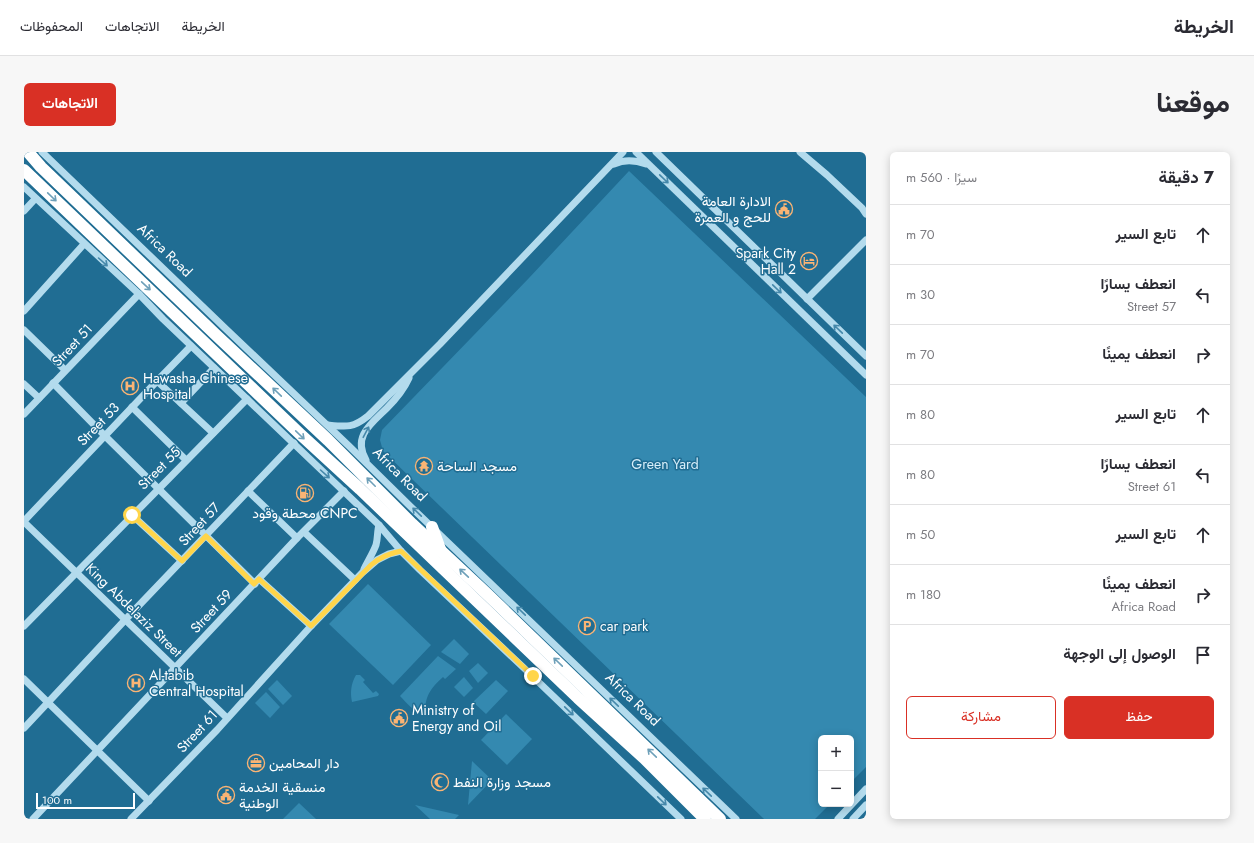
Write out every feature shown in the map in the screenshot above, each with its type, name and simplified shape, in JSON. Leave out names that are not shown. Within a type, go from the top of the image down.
[{"type":"highway","name":"Africa Road","points":[[28,152],[40,167],[328,440],[705,819]]},
{"type":"highway","name":"Africa Road","points":[[24,170],[300,434],[720,819]]},
{"type":"highway","points":[[117,258],[126,247]]},
{"type":"highway","points":[[215,334],[227,330]]},
{"type":"highway","points":[[432,527],[441,552]]},
{"type":"street","name":"Africa Road","points":[[42,152],[328,425],[736,819]]},
{"type":"street","points":[[328,425],[346,427],[355,425],[362,421],[412,373],[623,152]]},
{"type":"street","points":[[636,152],[866,375]]},
{"type":"street","points":[[656,152],[866,356]]},
{"type":"street","points":[[800,152],[826,174],[862,208],[866,214]]},
{"type":"street","points":[[612,164],[626,160],[634,160],[649,165]]},
{"type":"street","points":[[24,187],[35,199],[139,294],[162,320],[344,491],[379,525],[401,551],[680,819]]},
{"type":"street","points":[[24,210],[35,199]]},
{"type":"street","points":[[807,298],[866,240]]},
{"type":"street","points":[[24,311],[84,244]]},
{"type":"street","name":"Street 51","points":[[24,414],[139,294]]},
{"type":"street","points":[[24,330],[65,370]]},
{"type":"street","name":"Street 53","points":[[24,521],[191,346]]},
{"type":"street","points":[[180,403],[214,368]]},
{"type":"street","points":[[371,467],[362,453],[361,444],[364,435],[368,427],[404,389],[412,373]]},
{"type":"street","points":[[157,381],[213,433]]},
{"type":"street","points":[[53,383],[104,436],[206,536],[257,582],[311,626]]},
{"type":"street","points":[[24,384],[39,398]]},
{"type":"street","name":"Street 55","points":[[24,626],[247,399]]},
{"type":"street","points":[[132,407],[186,460]]},
{"type":"street","name":"Street 57","points":[[24,728],[294,443]]},
{"type":"street","points":[[248,491],[297,538]]},
{"type":"street","name":"Street 59","points":[[33,819],[297,538],[344,491]]},
{"type":"street","points":[[132,515],[182,561]]},
{"type":"street","name":"King Abdelaziz Street","points":[[24,521],[227,718]]},
{"type":"street","points":[[362,573],[376,545],[379,525]]},
{"type":"street","points":[[304,532],[355,580]]},
{"type":"street","points":[[362,573],[377,560],[389,554],[401,551]]},
{"type":"street","name":"Street 61","points":[[131,819],[217,730],[311,626],[362,573]]},
{"type":"street","points":[[24,679],[150,801]]},
{"type":"street","points":[[838,819],[866,789]]},
{"type":"street","points":[[852,819],[866,805]]},
{"type":"green space","name":"Green Yard","points":[[629,171],[866,397],[866,767],[854,779],[854,735],[818,735],[818,807],[827,807],[815,819],[764,819],[383,451],[380,440],[382,430],[529,278]]},
{"type":"green space","points":[[368,584],[431,645],[393,685],[329,624]]},
{"type":"green space","points":[[454,639],[469,654],[460,664],[441,652]]},
{"type":"green space","points":[[438,656],[456,669],[445,679],[443,677],[429,693],[426,702],[425,714],[417,712],[400,696]]},
{"type":"green space","points":[[478,663],[488,673],[478,683],[469,671]]},
{"type":"green space","points":[[356,675],[360,675],[365,680],[363,682],[373,693],[376,691],[379,694],[378,696],[352,702],[351,688]]},
{"type":"green space","points":[[464,677],[473,688],[464,697],[454,687]]},
{"type":"green space","points":[[277,680],[292,696],[283,705],[268,689]]},
{"type":"green space","points":[[496,680],[508,691],[486,714],[473,702]]},
{"type":"green space","points":[[266,692],[280,707],[270,718],[255,703]]},
{"type":"green space","points":[[506,714],[532,739],[507,765],[481,740]]},
{"type":"green space","points":[[472,761],[492,780],[468,805]]},
{"type":"green space","points":[[299,803],[316,819],[283,819]]},
{"type":"green space","points":[[415,805],[459,815],[455,819],[430,819]]},
{"type":"place","name":"الادارة العامة للحج و العمرة","points":[[784,209]]},
{"type":"place","name":"Spark City Hall 2","points":[[809,261]]},
{"type":"place","name":"Hawasha Chinese Hospital","points":[[130,386]]},
{"type":"place","name":"مسجد الساحة","points":[[424,466]]},
{"type":"place","name":"محطة وقود CNPC","points":[[305,493]]},
{"type":"place","name":"car park","points":[[587,626]]},
{"type":"place","name":"Al-tabib Central Hospital","points":[[136,683]]},
{"type":"place","name":"Ministry of Energy and Oil","points":[[399,718]]},
{"type":"place","name":"دار المحامين","points":[[256,763]]},
{"type":"place","name":"مسجد وزارة النفط","points":[[440,782]]},
{"type":"place","name":"منسقية الخدمة الوطنية","points":[[226,795]]},
{"type":"route","points":[[132,515],[182,561],[206,536],[254,584],[259,579],[311,626],[371,565],[389,554],[401,551],[533,676]]}]
